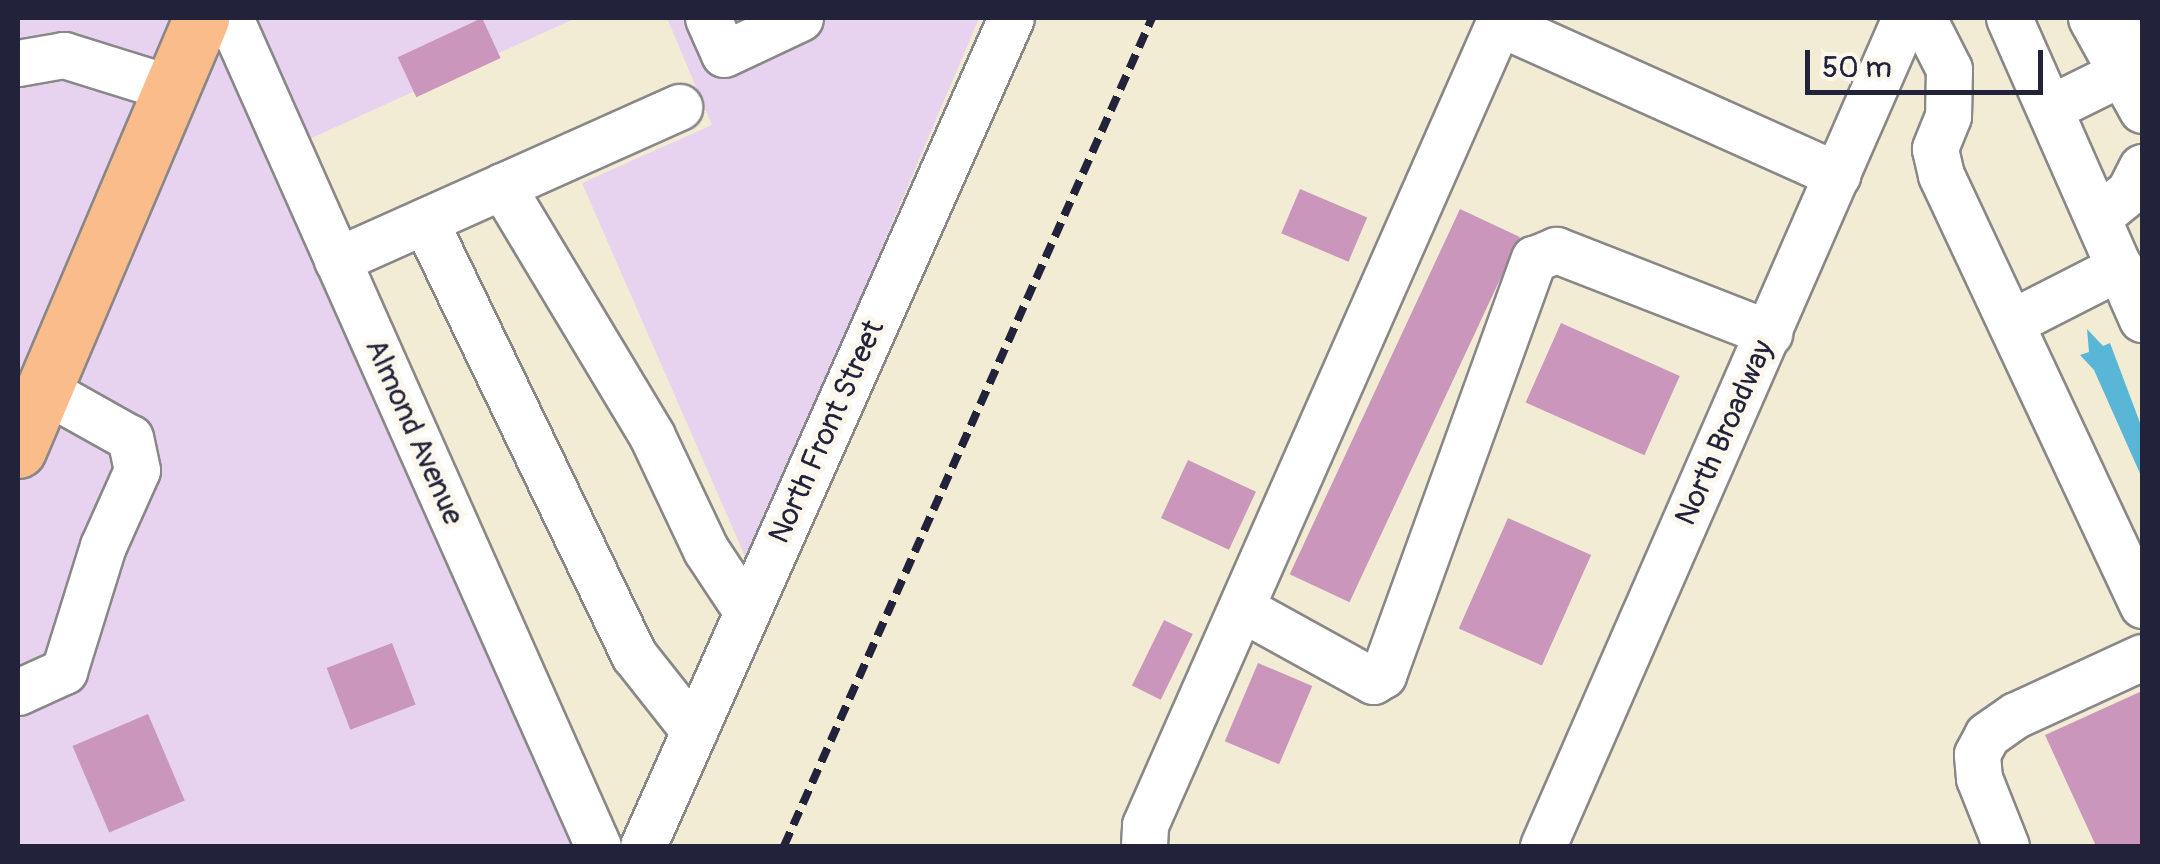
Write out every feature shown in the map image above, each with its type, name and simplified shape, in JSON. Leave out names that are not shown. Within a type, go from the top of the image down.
[{"type":"main road","points":[[18,450],[41,388],[201,18]]},
{"type":"street","name":"Almond Avenue","points":[[230,18],[598,846]]},
{"type":"street","points":[[708,18],[724,54],[800,18]]},
{"type":"street","name":"North Broadway","points":[[1542,846],[1906,18]]},
{"type":"street","points":[[1922,18],[1948,69],[1948,116],[1935,149],[1941,176],[2142,605]]},
{"type":"street","points":[[2009,18],[2142,318]]},
{"type":"street","points":[[2091,18],[2131,92]]},
{"type":"street","points":[[2131,92],[2141,18]]},
{"type":"street","points":[[1144,846],[1145,825],[1500,20],[1837,175]]},
{"type":"street","name":"North Front Street","points":[[643,846],[1001,24]]},
{"type":"street","points":[[18,63],[64,56],[170,88]]},
{"type":"street","points":[[2050,108],[2131,92]]},
{"type":"street","points":[[337,260],[679,107]]},
{"type":"street","points":[[2099,216],[2129,192],[2142,168]]},
{"type":"street","points":[[502,186],[652,436],[706,550],[747,612]]},
{"type":"street","points":[[424,221],[634,654],[694,731]]},
{"type":"street","points":[[1241,608],[1373,682],[1384,675],[1534,258],[1556,250],[1770,333]]},
{"type":"street","points":[[2012,322],[2120,267]]},
{"type":"street","points":[[18,692],[64,671],[102,546],[137,470],[130,438],[41,388]]},
{"type":"street","points":[[2006,846],[1979,778],[1977,754],[1987,735],[2142,657]]},
{"type":"shaded area","points":[[18,18],[576,18],[265,159],[576,846],[18,846]]},
{"type":"shaded area","points":[[667,18],[979,18],[748,563],[582,183],[712,125]]},
{"type":"water","points":[[2087,329],[2103,346],[2110,343],[2142,428],[2142,478],[2094,370],[2080,355],[2089,352]]},
{"type":"building","points":[[482,18],[501,58],[416,97],[398,57]]},
{"type":"building","points":[[1300,189],[1367,218],[1348,262],[1281,233]]},
{"type":"building","points":[[1460,209],[1520,237],[1350,602],[1290,574]]},
{"type":"building","points":[[1561,323],[1680,376],[1644,455],[1526,402]]},
{"type":"building","points":[[1188,460],[1256,492],[1229,550],[1161,518]]},
{"type":"building","points":[[1508,518],[1591,555],[1542,666],[1459,629]]},
{"type":"building","points":[[1164,620],[1193,634],[1161,700],[1132,686]]},
{"type":"building","points":[[392,643],[416,705],[350,730],[327,668]]},
{"type":"building","points":[[1258,663],[1312,686],[1279,764],[1225,741]]},
{"type":"building","points":[[2142,691],[2142,846],[2096,846],[2045,735]]},
{"type":"building","points":[[148,714],[185,801],[109,833],[73,746]]},
{"type":"railway","points":[[784,846],[1152,18]]}]
